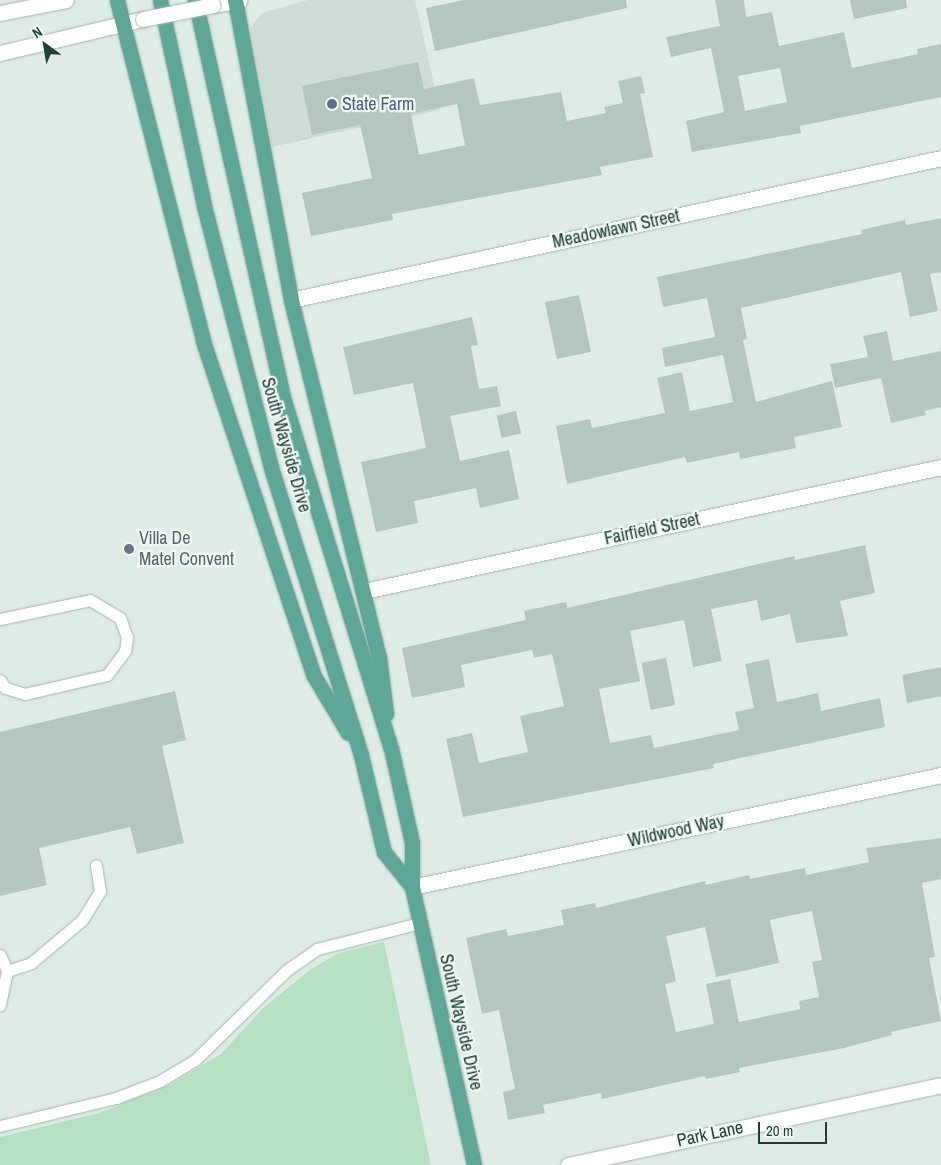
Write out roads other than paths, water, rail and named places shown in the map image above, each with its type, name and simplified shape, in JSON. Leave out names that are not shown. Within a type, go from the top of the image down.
[{"type":"main road","points":[[117,0],[204,341],[257,510],[314,676],[362,755]]},
{"type":"main road","name":"South Wayside Drive","points":[[160,0],[229,311],[273,474],[362,755],[384,852],[412,887]]},
{"type":"main road","name":"South Wayside Drive","points":[[195,0],[284,401],[391,748],[412,843],[412,887],[474,1165]]},
{"type":"main road","points":[[236,0],[291,300],[380,657],[391,748]]},
{"type":"street","points":[[0,13],[66,0]]},
{"type":"street","points":[[0,53],[143,19],[236,0]]},
{"type":"street","name":"Meadowlawn Street","points":[[291,300],[941,158]]},
{"type":"street","name":"Fairfield Street","points":[[364,591],[941,467]]},
{"type":"street","name":"Wildwood Way","points":[[412,887],[941,775]]},
{"type":"street","name":"Park Lane","points":[[568,1165],[941,1085]]},
{"type":"lane","points":[[0,619],[90,600],[120,618],[126,637],[125,651],[106,675],[25,694],[5,688],[0,680]]},
{"type":"lane","points":[[7,971],[30,963],[82,920],[100,891],[96,865]]},
{"type":"lane","points":[[0,1126],[116,1098],[160,1081],[195,1060],[287,970],[317,949],[420,923]]},
{"type":"lane","points":[[0,956],[7,971],[0,1005]]},
{"type":"place","name":"State Farm","points":[[332,104]]},
{"type":"place","name":"Villa De Matel Convent","points":[[129,549]]}]
